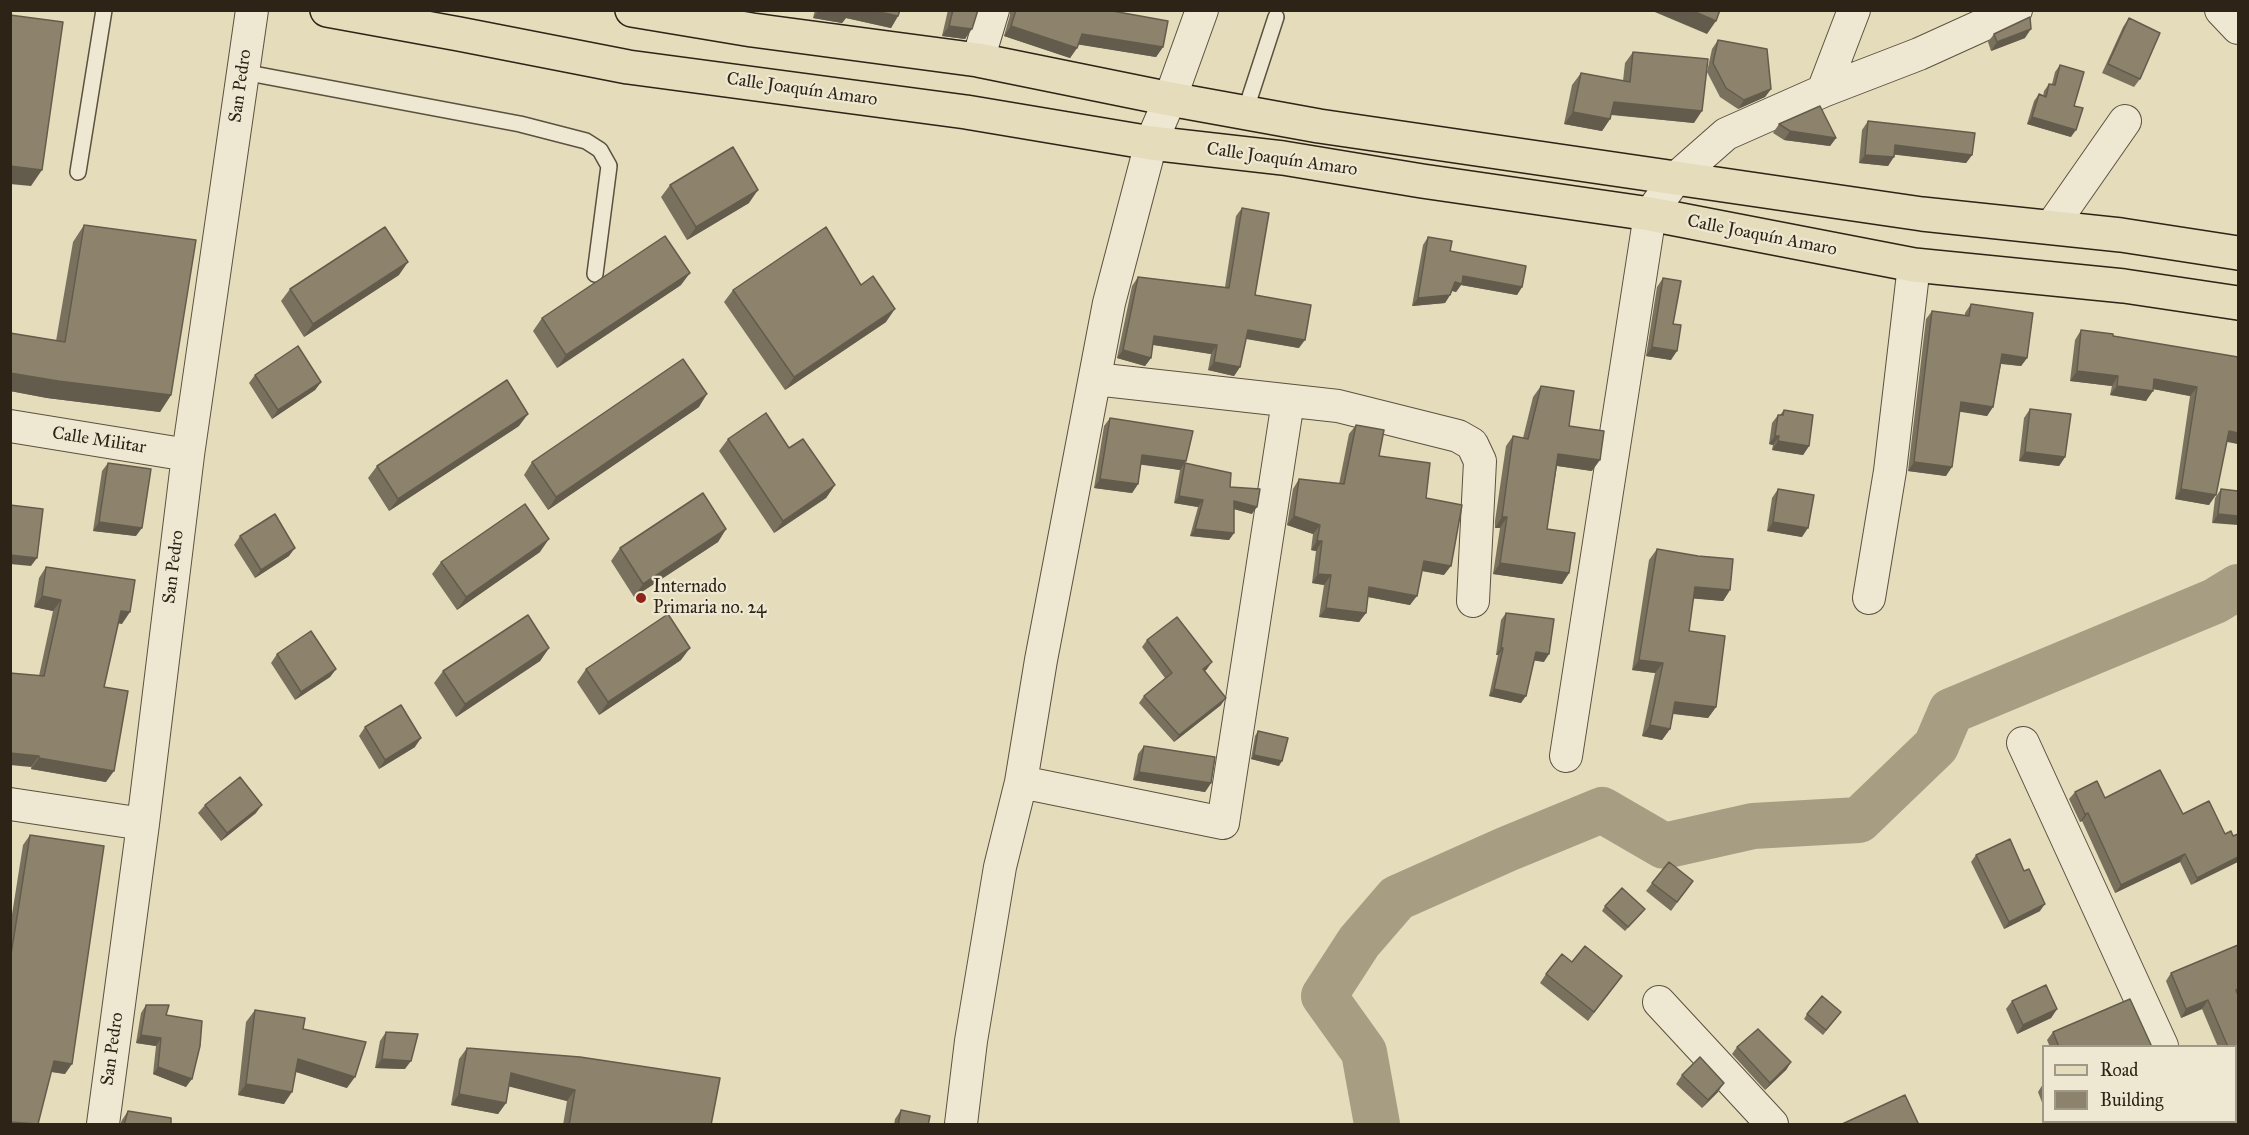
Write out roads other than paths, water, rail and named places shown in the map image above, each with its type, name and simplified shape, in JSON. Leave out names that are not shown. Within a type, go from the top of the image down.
[{"type":"main road","name":"Calle Joaquín Amaro","points":[[327,10],[628,67],[966,112],[1151,143],[1283,158],[1650,214],[1914,265],[2124,286],[2238,303]]},
{"type":"main road","points":[[632,10],[754,20],[978,60],[1170,99],[1319,126],[1922,214],[2121,235],[2238,253]]},
{"type":"street","name":"San Pedro","points":[[103,1125],[188,455],[252,10]]},
{"type":"street","points":[[978,60],[993,10]]},
{"type":"street","points":[[961,1125],[971,1041],[1000,867],[1021,782],[1041,660],[1109,303],[1151,143],[1170,99],[1202,10]]},
{"type":"street","points":[[1823,91],[1854,10]]},
{"type":"street","points":[[2221,10],[2238,28]]},
{"type":"street","points":[[1566,756],[1650,214],[1676,178],[1726,134],[1823,91],[1918,54],[2005,12]]},
{"type":"street","points":[[2051,227],[2124,121]]},
{"type":"street","points":[[1869,598],[1890,471],[1914,265]]},
{"type":"street","points":[[1095,379],[1338,406],[1458,436],[1472,444],[1480,461],[1473,601]]},
{"type":"street","points":[[1021,782],[1224,823],[1288,401]]},
{"type":"street","name":"Calle Militar","points":[[10,426],[188,455]]},
{"type":"street","points":[[2023,743],[2161,1045]]},
{"type":"street","points":[[10,804],[143,824]]},
{"type":"street","points":[[1659,1002],[1772,1125]]},
{"type":"lane","points":[[78,172],[104,10]]},
{"type":"lane","points":[[1245,112],[1276,17]]},
{"type":"lane","points":[[243,72],[520,124],[586,141],[600,150],[609,166],[595,274]]},
{"type":"waterway","points":[[1377,1124],[1364,1052],[1324,996],[1359,942],[1397,898],[1602,810],[1664,846],[1753,826],[1859,820],[1936,746],[1951,711],[2215,601],[2238,587]]},
{"type":"place","name":"Internado Primaria no. 24","points":[[641,598]]}]
